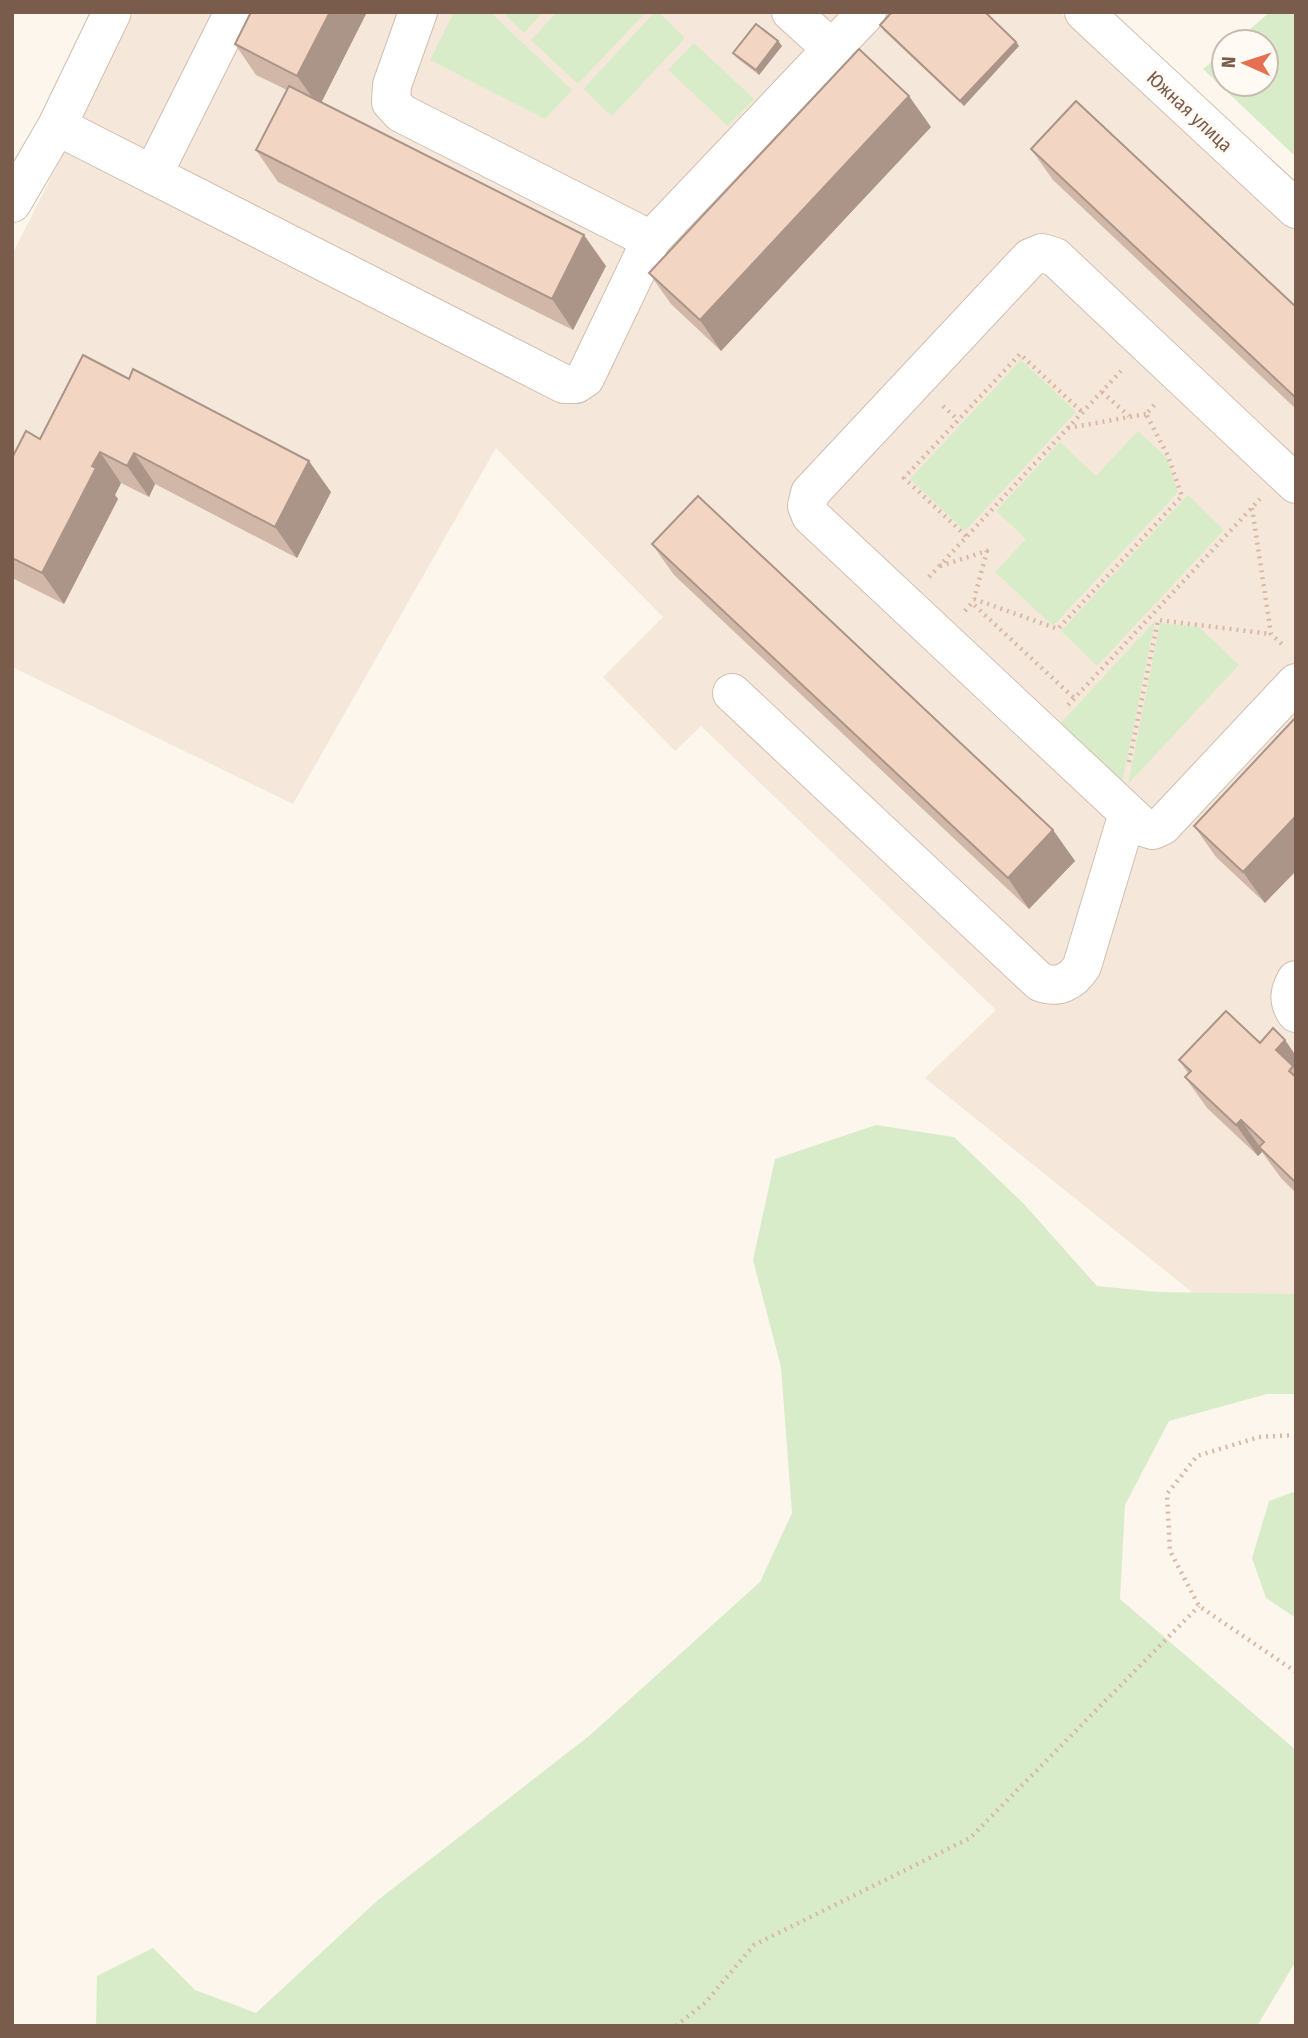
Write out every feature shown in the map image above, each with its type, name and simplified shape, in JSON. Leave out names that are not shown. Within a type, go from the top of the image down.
[{"type":"street","points":[[12,203],[57,127],[112,12]]},
{"type":"street","points":[[153,174],[234,12]]},
{"type":"street","points":[[418,12],[392,86],[391,102],[401,113],[650,240]]},
{"type":"street","points":[[791,12],[832,49]]},
{"type":"street","points":[[57,127],[564,384],[576,384],[585,378],[650,240],[867,12]]},
{"type":"street","name":"Южная улица","points":[[1084,12],[1296,209]]},
{"type":"street","points":[[1290,478],[1055,257],[1042,253],[1030,258],[810,493],[807,506],[811,516],[1143,827],[1153,830],[1162,826],[1292,666]]},
{"type":"street","points":[[732,693],[1040,982],[1050,986],[1062,984],[1075,977],[1082,966],[1120,806]]},
{"type":"street","points":[[1296,980],[1290,990],[1290,1004],[1296,1013]]},
{"type":"path","points":[[904,603],[1147,344]]},
{"type":"path","points":[[966,536],[904,478],[949,429],[1020,354],[1082,412]]},
{"type":"path","points":[[1068,428],[1146,414],[1181,376]]},
{"type":"path","points":[[1102,392],[1129,417]]},
{"type":"path","points":[[973,601],[1058,629],[1182,496],[1168,456],[1146,414]]},
{"type":"path","points":[[1042,733],[1252,508],[1290,478]]},
{"type":"path","points":[[1252,508],[1271,634],[1292,666]]},
{"type":"path","points":[[937,567],[987,551],[973,601],[941,638]]},
{"type":"path","points":[[973,601],[1074,698]]},
{"type":"path","points":[[1153,614],[1158,620],[1271,634]]},
{"type":"path","points":[[1120,806],[1158,620]]},
{"type":"path","points":[[1296,1435],[1259,1437],[1197,1457],[1167,1494],[1170,1551],[1199,1606],[1296,1672]]},
{"type":"path","points":[[676,2026],[705,2004],[754,1945],[970,1838],[1199,1606]]},
{"type":"shaded area","points":[[134,12],[1060,12],[1296,231],[1296,1315],[1228,1321],[925,1078],[996,1010],[701,726],[675,751],[603,677],[663,617],[496,448],[293,804],[12,667],[12,255]]},
{"type":"green space","points":[[454,12],[490,12],[572,90],[545,119],[430,60]]},
{"type":"green space","points":[[502,12],[543,12],[524,33]]},
{"type":"green space","points":[[557,12],[646,12],[578,84],[531,40]]},
{"type":"green space","points":[[655,12],[685,38],[612,116],[583,89]]},
{"type":"green space","points":[[1270,12],[1296,12],[1296,157],[1234,98],[1280,98],[1280,28],[1251,28]]},
{"type":"green space","points":[[694,43],[754,99],[728,126],[668,70]]},
{"type":"green space","points":[[1210,63],[1210,76],[1203,69]]},
{"type":"green space","points":[[1021,360],[1076,412],[965,531],[910,479]]},
{"type":"green space","points":[[1138,431],[1167,458],[1178,492],[1053,626],[995,572],[1026,539],[996,511],[1060,442],[1096,476]]},
{"type":"green space","points":[[1188,495],[1224,530],[1097,666],[1061,631]]},
{"type":"green space","points":[[1155,621],[1122,784],[1059,725]]},
{"type":"green space","points":[[1160,623],[1199,627],[1239,665],[1128,784]]},
{"type":"green space","points":[[876,1125],[954,1137],[1023,1203],[1097,1286],[1158,1292],[1296,1294],[1296,1394],[1267,1394],[1169,1421],[1125,1505],[1120,1599],[1296,1750],[1296,1961],[1257,2026],[96,2026],[97,1976],[153,1948],[195,1990],[256,2013],[378,1900],[589,1736],[760,1582],[792,1513],[781,1367],[753,1260],[775,1159]]},
{"type":"green space","points":[[1296,1491],[1296,1618],[1266,1598],[1252,1558],[1269,1501]]},
{"type":"building","points":[[251,12],[330,12],[297,76],[235,44]]},
{"type":"building","points":[[892,12],[985,12],[1016,42],[960,101],[880,25]]},
{"type":"building","points":[[756,24],[778,41],[756,70],[733,53]]},
{"type":"building","points":[[859,49],[909,96],[700,320],[649,273]]},
{"type":"building","points":[[289,86],[584,235],[552,299],[256,150]]},
{"type":"building","points":[[1076,101],[1296,307],[1296,398],[1031,149]]},
{"type":"building","points":[[83,355],[129,379],[133,369],[309,461],[275,527],[134,453],[127,466],[100,452],[92,466],[96,468],[42,573],[12,558],[12,458],[26,431],[40,439]]},
{"type":"building","points":[[698,496],[1053,830],[1008,878],[652,544]]},
{"type":"building","points":[[1296,717],[1296,816],[1243,872],[1194,826]]},
{"type":"building","points":[[1226,1011],[1260,1043],[1273,1028],[1285,1040],[1276,1050],[1293,1066],[1289,1071],[1296,1077],[1296,1183],[1259,1147],[1264,1142],[1241,1120],[1236,1125],[1185,1077],[1191,1071],[1179,1060]]}]
